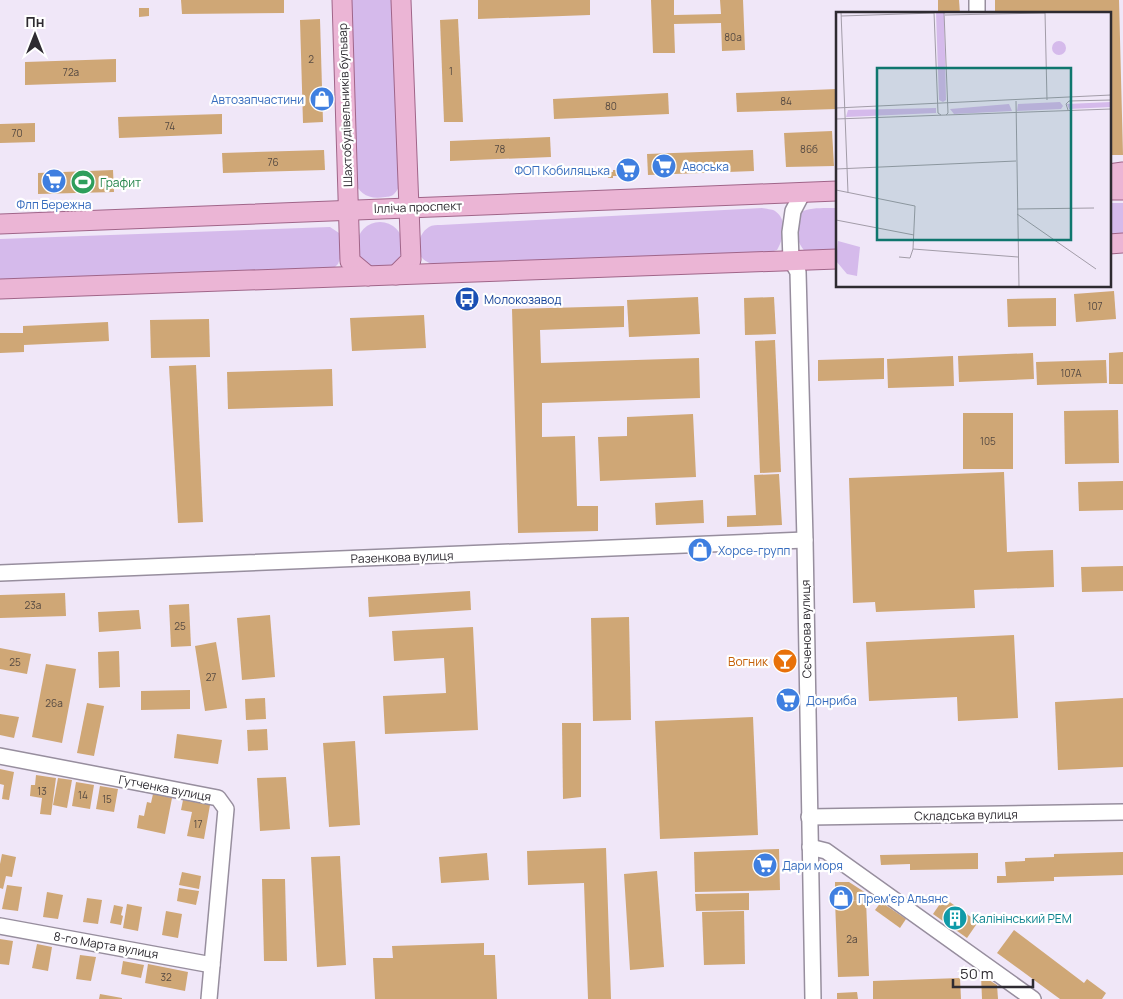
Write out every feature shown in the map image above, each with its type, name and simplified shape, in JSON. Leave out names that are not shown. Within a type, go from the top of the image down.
[{"type":"main road","name":"Шахтобудівельників бульвар","points":[[342,0],[350,262],[368,276]]},
{"type":"main road","points":[[396,275],[410,260],[401,0]]},
{"type":"main road","points":[[1110,174],[1123,172]]},
{"type":"main road","points":[[1110,181],[1123,181]]},
{"type":"main road","name":"Ілліча проспект","points":[[0,224],[836,190]]},
{"type":"main road","points":[[1110,190],[1123,190]]},
{"type":"main road","points":[[1110,244],[1123,243]]},
{"type":"main road","points":[[0,289],[836,259]]},
{"type":"street","name":"Сєченова вулиця","points":[[803,192],[793,211],[790,232],[791,260],[798,272],[813,999]]},
{"type":"street","name":"Разенкова вулиця","points":[[0,573],[805,540]]},
{"type":"street","name":"Гутченка вулиця","points":[[0,756],[218,798],[226,809],[209,999]]},
{"type":"street","name":"Складська вулиця","points":[[809,817],[1123,812]]},
{"type":"street","points":[[810,846],[826,851],[1033,999]]},
{"type":"street","name":"8-го Марта вулиця","points":[[0,926],[212,965]]},
{"type":"shaded area","points":[[348,0],[396,0],[402,178],[396,192],[388,197],[374,198],[365,195],[354,180]]},
{"type":"shaded area","points":[[1110,203],[1123,203],[1123,238],[1110,238]]},
{"type":"shaded area","points":[[762,208],[775,211],[782,219],[784,229],[777,250],[767,253],[442,267],[425,261],[420,255],[418,247],[423,233],[429,227],[435,225]]},
{"type":"shaded area","points":[[819,208],[836,208],[836,250],[805,252],[799,243],[797,235],[797,218],[801,212]]},
{"type":"shaded area","points":[[380,222],[393,226],[399,232],[403,245],[399,258],[393,264],[380,268],[367,264],[361,258],[357,245],[361,232],[367,226]]},
{"type":"shaded area","points":[[330,227],[339,233],[342,241],[341,256],[338,264],[332,270],[0,282],[0,239]]},
{"type":"building","points":[[181,0],[284,0],[284,13],[182,14]]},
{"type":"building","points":[[478,0],[590,0],[590,15],[478,19]]},
{"type":"building","points":[[651,0],[674,0],[674,15],[721,14],[720,0],[743,0],[745,50],[722,51],[721,23],[674,24],[675,53],[653,53]]},
{"type":"building","points":[[938,0],[959,0],[960,12],[938,12]]},
{"type":"building","points":[[995,0],[1119,0],[1123,155],[1110,155],[1110,12],[995,12]]},
{"type":"building","points":[[139,8],[149,8],[149,16],[139,17]]},
{"type":"building","points":[[320,19],[323,122],[303,123],[300,20]]},
{"type":"building","points":[[458,19],[463,122],[444,122],[440,20]]},
{"type":"building","points":[[116,59],[116,82],[25,85],[25,62]]},
{"type":"building","points":[[836,89],[836,109],[737,112],[736,93]]},
{"type":"building","points":[[668,93],[669,114],[554,119],[553,99]]},
{"type":"building","points":[[222,114],[222,134],[119,138],[118,117]]},
{"type":"building","points":[[35,123],[35,142],[0,143],[0,124]]},
{"type":"building","points":[[832,131],[834,166],[786,167],[784,133]]},
{"type":"building","points":[[550,137],[551,157],[450,161],[450,141]]},
{"type":"building","points":[[324,150],[325,170],[223,173],[222,153]]},
{"type":"building","points":[[753,150],[754,171],[648,175],[647,154]]},
{"type":"building","points":[[622,161],[636,162],[636,176],[618,173],[618,176],[608,178],[608,172],[622,168]]},
{"type":"building","points":[[113,170],[114,192],[38,194],[38,173]]},
{"type":"building","points":[[1114,291],[1116,319],[1076,322],[1074,294]]},
{"type":"building","points":[[698,297],[700,334],[629,337],[627,300]]},
{"type":"building","points":[[774,297],[776,334],[745,335],[744,298]]},
{"type":"building","points":[[1056,298],[1056,326],[1008,327],[1007,299]]},
{"type":"building","points":[[624,306],[624,327],[540,330],[541,363],[699,358],[700,398],[542,403],[542,437],[575,436],[577,506],[598,506],[598,531],[518,533],[512,309]]},
{"type":"building","points":[[424,315],[426,348],[352,351],[350,318]]},
{"type":"building","points":[[209,319],[210,357],[151,358],[150,320]]},
{"type":"building","points":[[108,322],[109,341],[24,345],[24,352],[0,353],[0,333],[23,333],[23,326]]},
{"type":"building","points":[[775,340],[781,472],[760,473],[755,341]]},
{"type":"building","points":[[1123,352],[1123,384],[1109,384],[1109,353]]},
{"type":"building","points":[[1033,353],[1034,379],[959,382],[958,356]]},
{"type":"building","points":[[953,356],[954,386],[888,388],[887,359]]},
{"type":"building","points":[[884,358],[884,379],[818,381],[818,360]]},
{"type":"building","points":[[1106,360],[1107,383],[1037,385],[1036,362]]},
{"type":"building","points":[[196,365],[203,522],[178,523],[169,366]]},
{"type":"building","points":[[332,369],[333,406],[228,409],[227,372]]},
{"type":"building","points":[[1118,410],[1119,463],[1065,464],[1064,411]]},
{"type":"building","points":[[963,413],[1013,413],[1013,469],[963,469]]},
{"type":"building","points":[[693,414],[696,477],[600,481],[598,437],[627,436],[627,417]]},
{"type":"building","points":[[1004,472],[1007,552],[1053,550],[1054,587],[974,590],[975,608],[876,612],[875,602],[853,603],[849,478]]},
{"type":"building","points":[[779,474],[782,525],[727,527],[727,516],[756,515],[754,475]]},
{"type":"building","points":[[1123,481],[1123,510],[1079,511],[1078,482]]},
{"type":"building","points":[[703,500],[704,523],[656,525],[655,503]]},
{"type":"building","points":[[1123,566],[1123,591],[1082,592],[1081,567]]},
{"type":"building","points":[[470,591],[471,610],[369,617],[368,597]]},
{"type":"building","points":[[65,593],[66,616],[0,618],[0,595]]},
{"type":"building","points":[[189,604],[191,646],[171,647],[169,605]]},
{"type":"building","points":[[139,610],[141,629],[99,632],[98,612]]},
{"type":"building","points":[[270,615],[275,677],[242,680],[237,618]]},
{"type":"building","points":[[629,617],[631,720],[593,721],[591,618]]},
{"type":"building","points":[[473,627],[478,730],[385,734],[383,696],[446,693],[444,658],[394,661],[392,631]]},
{"type":"building","points":[[1014,635],[1018,718],[958,721],[957,697],[869,701],[866,642]]},
{"type":"building","points":[[216,642],[227,708],[205,711],[195,646]]},
{"type":"building","points":[[0,648],[31,654],[27,674],[0,669]]},
{"type":"building","points":[[119,651],[120,687],[99,688],[98,652]]},
{"type":"building","points":[[46,664],[76,669],[62,743],[32,737]]},
{"type":"building","points":[[190,690],[190,709],[141,710],[141,691]]},
{"type":"building","points":[[265,698],[266,719],[246,720],[245,699]]},
{"type":"building","points":[[1123,698],[1123,767],[1058,770],[1055,702]]},
{"type":"building","points":[[87,703],[104,706],[94,756],[77,753]]},
{"type":"building","points":[[0,714],[19,717],[14,738],[0,735]]},
{"type":"building","points":[[753,717],[758,835],[660,839],[655,721]]},
{"type":"building","points":[[562,723],[581,723],[581,797],[563,799]]},
{"type":"building","points":[[267,729],[268,750],[248,751],[247,730]]},
{"type":"building","points":[[177,734],[222,740],[218,764],[174,758]]},
{"type":"building","points":[[355,741],[360,825],[329,827],[323,743]]},
{"type":"building","points":[[0,769],[14,772],[9,800],[2,799],[4,785],[0,784]]},
{"type":"building","points":[[36,775],[56,778],[51,815],[40,814],[42,798],[30,796],[31,785],[35,785]]},
{"type":"building","points":[[286,777],[290,829],[260,831],[257,778]]},
{"type":"building","points":[[58,778],[72,780],[67,808],[53,805]]},
{"type":"building","points":[[76,782],[94,785],[90,809],[72,806]]},
{"type":"building","points":[[100,786],[118,789],[114,812],[96,809]]},
{"type":"building","points":[[153,794],[172,798],[165,834],[137,828],[139,815],[144,816],[147,802],[151,803]]},
{"type":"building","points":[[183,800],[210,805],[204,839],[187,836],[192,812],[181,810]]},
{"type":"building","points":[[606,848],[611,999],[588,999],[584,883],[528,885],[527,851]]},
{"type":"building","points":[[779,849],[780,890],[695,892],[694,852]]},
{"type":"building","points":[[1123,852],[1123,875],[1054,877],[1054,881],[997,883],[997,876],[1006,876],[1005,862],[1025,861],[1025,858],[1054,857],[1054,854]]},
{"type":"building","points":[[487,853],[489,880],[441,883],[439,857]]},
{"type":"building","points":[[978,853],[978,869],[910,870],[910,864],[881,865],[880,855]]},
{"type":"building","points":[[2,854],[16,857],[12,877],[6,876],[3,889],[0,888]]},
{"type":"building","points":[[340,856],[346,965],[317,967],[311,857]]},
{"type":"building","points":[[657,871],[664,967],[630,970],[624,874]]},
{"type":"building","points":[[182,872],[201,876],[199,889],[179,885]]},
{"type":"building","points":[[262,879],[285,879],[287,961],[264,961]]},
{"type":"building","points":[[835,882],[849,882],[866,893],[869,976],[838,977],[835,901],[861,900],[835,900]]},
{"type":"building","points":[[7,885],[22,887],[18,911],[2,909]]},
{"type":"building","points":[[179,888],[199,891],[196,905],[177,901]]},
{"type":"building","points":[[47,892],[63,895],[58,919],[43,917]]},
{"type":"building","points":[[749,893],[749,910],[696,911],[695,894]]},
{"type":"building","points":[[87,898],[102,900],[98,924],[83,922]]},
{"type":"building","name":"Калінінський РЕМ","points":[[944,898],[978,922],[967,938],[933,914]]},
{"type":"building","points":[[881,902],[906,919],[900,928],[875,910]]},
{"type":"building","points":[[127,904],[142,907],[138,931],[123,928]]},
{"type":"building","points":[[114,905],[123,907],[121,925],[110,923]]},
{"type":"building","points":[[166,911],[182,914],[178,938],[162,935]]},
{"type":"building","points":[[744,911],[745,964],[704,965],[702,912]]},
{"type":"building","points":[[1014,930],[1084,983],[1087,979],[1106,993],[1102,999],[1060,999],[997,953]]},
{"type":"building","points":[[0,939],[13,941],[9,965],[0,964]]},
{"type":"building","points":[[484,943],[484,955],[495,955],[497,999],[375,999],[373,958],[393,958],[392,946]]},
{"type":"building","points":[[37,944],[52,947],[48,971],[32,968]]},
{"type":"building","points":[[80,955],[96,957],[91,981],[76,979]]},
{"type":"building","points":[[123,961],[144,965],[141,978],[121,974]]},
{"type":"building","points":[[148,964],[188,972],[185,991],[145,983]]},
{"type":"building","points":[[981,975],[997,985],[998,999],[982,999]]},
{"type":"building","points":[[960,978],[961,999],[873,999],[873,981]]},
{"type":"building","points":[[857,992],[858,999],[837,999],[837,993]]},
{"type":"building","points":[[100,994],[122,998],[122,999],[99,999]]},
{"type":"place","name":"Автозапчастини","points":[[322,99]]},
{"type":"place","name":"Авоська","points":[[664,166]]},
{"type":"place","name":"ФОП Кобиляцька","points":[[628,170]]},
{"type":"place","name":"Флп Бережна","points":[[54,181]]},
{"type":"place","name":"Графит","points":[[83,182]]},
{"type":"place","name":"Молокозавод","points":[[467,299]]},
{"type":"place","name":"Хорсе-групп","points":[[700,550]]},
{"type":"place","name":"Вогник","points":[[785,661]]},
{"type":"place","name":"Донриба","points":[[788,700]]},
{"type":"place","name":"Дари моря","points":[[765,865]]},
{"type":"place","name":"Прем'єр Альянс","points":[[841,898]]},
{"type":"place","name":"Калінінський РЕМ","points":[[955,918]]}]
